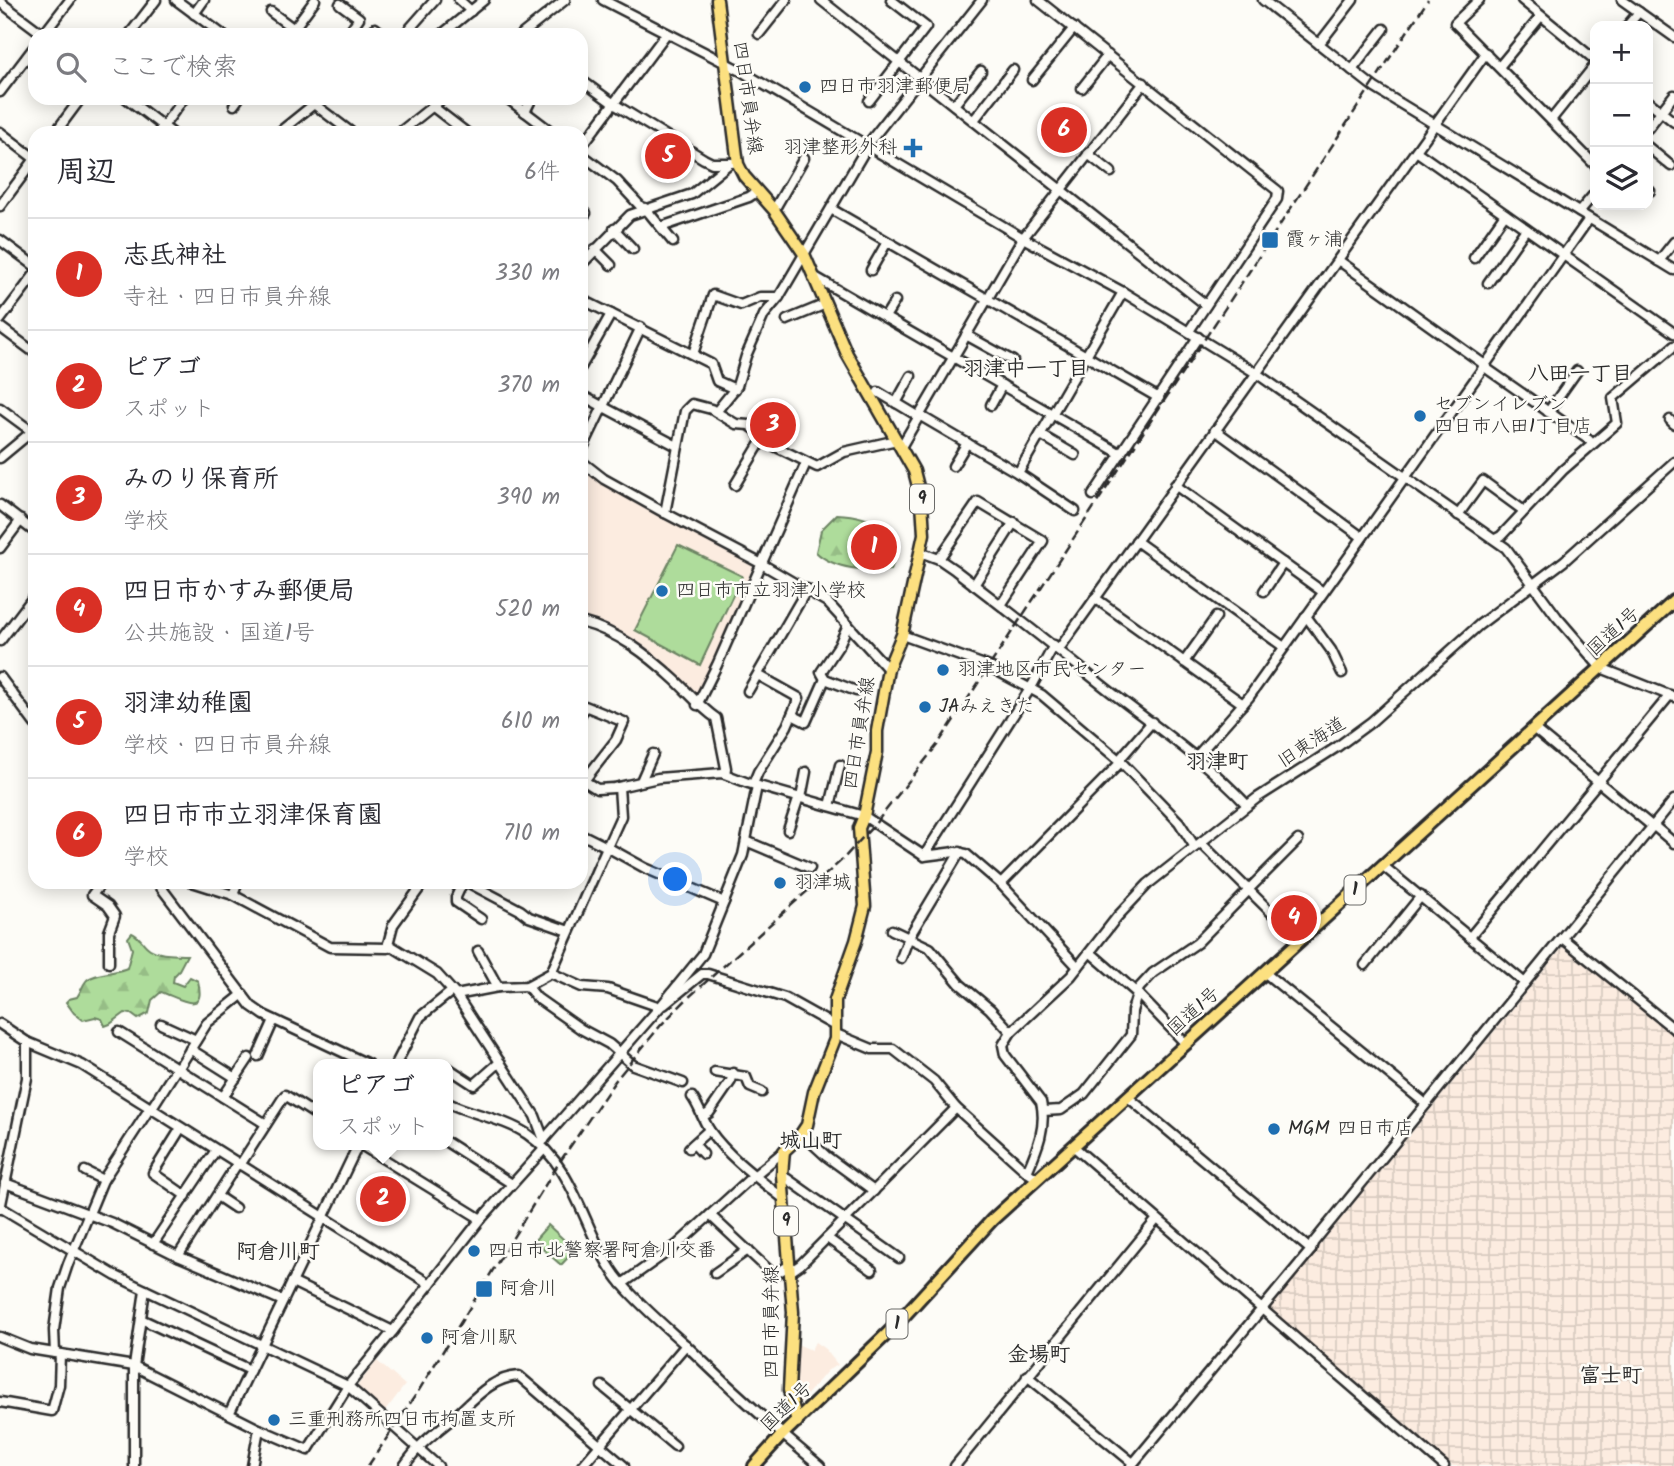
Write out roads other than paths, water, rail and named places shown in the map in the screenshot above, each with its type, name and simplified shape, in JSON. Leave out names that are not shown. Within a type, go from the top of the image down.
[{"type":"highway","name":"国道1号","points":[[754,1466],[782,1435],[893,1328],[1032,1175],[1073,1146],[1129,1098],[1185,1043],[1674,601]]},
{"type":"main road","name":"四日市員弁線","points":[[717,0],[734,164],[774,210],[804,254],[847,354],[914,471],[920,489],[925,524],[902,635],[888,669],[877,731],[877,752],[858,833],[862,852],[864,911],[835,1000],[835,1030],[831,1052],[814,1092],[807,1125],[784,1151],[782,1175],[793,1312],[789,1390],[797,1422]]},
{"type":"street","points":[[49,28],[70,0]]},
{"type":"street","points":[[135,28],[156,0]]},
{"type":"street","points":[[176,0],[213,28]]},
{"type":"street","points":[[194,14],[204,0]]},
{"type":"street","points":[[294,28],[315,0]]},
{"type":"street","points":[[410,28],[435,0]]},
{"type":"street","points":[[459,0],[471,11]]},
{"type":"street","points":[[450,28],[484,0]]},
{"type":"street","points":[[530,28],[565,0]]},
{"type":"street","points":[[603,0],[741,71],[1023,238],[1123,292],[1256,373],[1506,548],[1601,668],[1672,696],[1470,937]]},
{"type":"street","points":[[759,34],[786,0]]},
{"type":"street","points":[[821,0],[1206,305]]},
{"type":"street","points":[[869,101],[926,27],[891,0]]},
{"type":"street","points":[[716,412],[735,389],[764,315],[779,297],[868,146],[982,0]]},
{"type":"street","points":[[1038,0],[1275,187],[1279,194],[1189,331]]},
{"type":"street","points":[[1263,0],[1375,88],[1674,270]]},
{"type":"street","points":[[1319,44],[1353,0]]},
{"type":"street","points":[[1479,0],[1455,23],[1590,159]]},
{"type":"street","points":[[1522,0],[1590,58]]},
{"type":"street","points":[[1622,0],[1674,37]]},
{"type":"street","points":[[0,2],[35,28]]},
{"type":"street","points":[[340,4],[359,18],[352,28]]},
{"type":"street","points":[[271,12],[287,28]]},
{"type":"street","points":[[1631,21],[1639,12]]},
{"type":"street","points":[[1499,67],[1541,16]]},
{"type":"street","points":[[1032,80],[1074,28]]},
{"type":"street","points":[[1352,70],[1384,29]]},
{"type":"street","points":[[588,138],[666,34]]},
{"type":"street","points":[[923,856],[1056,647],[1095,598],[1486,53]]},
{"type":"street","points":[[0,92],[28,55]]},
{"type":"street","points":[[1082,88],[1108,55]]},
{"type":"street","points":[[1551,120],[1590,69]]},
{"type":"street","points":[[974,120],[1013,70]]},
{"type":"street","points":[[954,105],[981,71]]},
{"type":"street","points":[[664,513],[677,446],[689,405],[695,403],[736,424],[749,425],[762,440],[817,467],[844,452],[899,443],[919,415],[1023,238],[1144,83]]},
{"type":"street","points":[[588,85],[704,159],[712,163],[734,164]]},
{"type":"street","points":[[1653,121],[1674,95]]},
{"type":"street","points":[[60,126],[76,105]]},
{"type":"street","points":[[133,105],[156,126]]},
{"type":"street","points":[[163,126],[179,105]]},
{"type":"street","points":[[287,126],[313,105]]},
{"type":"street","points":[[315,105],[343,126]]},
{"type":"street","points":[[516,105],[544,126]]},
{"type":"street","points":[[525,112],[528,105]]},
{"type":"street","points":[[1653,105],[1674,122]]},
{"type":"street","points":[[408,126],[432,106],[458,126]]},
{"type":"street","points":[[0,132],[28,154]]},
{"type":"street","points":[[1416,151],[1674,333]]},
{"type":"street","points":[[1653,151],[1671,166]]},
{"type":"street","points":[[1088,155],[1111,173]]},
{"type":"street","points":[[774,210],[804,158]]},
{"type":"street","points":[[588,159],[617,181],[673,242]]},
{"type":"street","points":[[588,258],[630,215],[692,194],[734,164]]},
{"type":"street","points":[[0,206],[28,168]]},
{"type":"street","points":[[661,228],[749,197],[758,191]]},
{"type":"street","points":[[1579,212],[1590,199]]},
{"type":"street","points":[[831,209],[1159,398]]},
{"type":"street","points":[[1474,258],[1505,214]]},
{"type":"street","points":[[1196,757],[1243,704],[1589,219]]},
{"type":"street","points":[[614,229],[633,249]]},
{"type":"street","points":[[1488,282],[1526,229]]},
{"type":"street","points":[[0,240],[28,261]]},
{"type":"street","points":[[871,270],[887,242]]},
{"type":"street","points":[[1659,261],[1674,242]]},
{"type":"street","points":[[595,250],[611,265]]},
{"type":"street","points":[[1338,260],[1589,440]]},
{"type":"street","points":[[816,277],[1121,454]]},
{"type":"street","points":[[0,320],[28,283]]},
{"type":"street","points":[[1018,473],[1123,292]]},
{"type":"street","points":[[693,354],[713,295],[741,306],[760,297],[779,297]]},
{"type":"street","points":[[885,317],[895,301]]},
{"type":"street","points":[[588,302],[711,364],[718,381],[735,389]]},
{"type":"street","points":[[787,320],[827,304]]},
{"type":"street","points":[[588,355],[611,314]]},
{"type":"street","points":[[0,327],[28,348]]},
{"type":"street","points":[[588,438],[641,327]]},
{"type":"street","points":[[966,335],[1013,361]]},
{"type":"street","points":[[1093,495],[1198,338]]},
{"type":"street","points":[[1495,539],[1501,536],[1563,470],[1617,423],[1613,398],[1674,346]]},
{"type":"street","points":[[1548,412],[1577,371]]},
{"type":"street","points":[[895,402],[911,376]]},
{"type":"street","points":[[991,405],[1002,385]]},
{"type":"street","points":[[878,392],[1018,473],[1075,510]]},
{"type":"street","points":[[588,399],[677,446]]},
{"type":"street","points":[[0,408],[28,427]]},
{"type":"street","points":[[1215,430],[1362,537]]},
{"type":"street","points":[[0,458],[28,436]]},
{"type":"street","points":[[1041,436],[1075,455]]},
{"type":"street","points":[[735,485],[762,440]]},
{"type":"street","points":[[953,466],[967,443]]},
{"type":"street","name":"旧東海道","points":[[1010,1032],[1091,953],[1117,917],[1147,884],[1247,805],[1354,735],[1479,625],[1534,585],[1674,462]]},
{"type":"street","points":[[697,705],[806,463]]},
{"type":"street","points":[[588,466],[664,513],[760,563],[827,602],[888,669]]},
{"type":"street","points":[[1458,515],[1483,481],[1524,511]]},
{"type":"street","points":[[1175,485],[1322,592]]},
{"type":"street","points":[[939,559],[978,502],[1043,541],[1001,605]]},
{"type":"street","points":[[0,505],[28,526]]},
{"type":"street","points":[[0,548],[20,520]]},
{"type":"street","points":[[974,584],[1014,522]]},
{"type":"street","points":[[1136,541],[1284,647]]},
{"type":"street","points":[[920,552],[939,559],[1056,647],[1196,757],[1247,805]]},
{"type":"street","points":[[1264,591],[1283,563]]},
{"type":"street","points":[[748,691],[807,589]]},
{"type":"street","points":[[1095,598],[1243,704]]},
{"type":"street","points":[[0,641],[28,604]]},
{"type":"street","points":[[1306,616],[1331,650],[1342,673]]},
{"type":"street","points":[[1184,662],[1216,617]]},
{"type":"street","points":[[588,624],[600,627],[636,649],[676,681],[697,705],[716,718],[725,774]]},
{"type":"street","points":[[848,625],[839,645],[821,672],[825,679],[856,691]]},
{"type":"street","points":[[902,635],[990,667],[1031,687],[1065,712],[1120,761],[1198,845],[1299,940]]},
{"type":"street","points":[[0,1337],[30,1349],[134,1366],[308,1450],[348,1386],[481,1219],[703,954],[743,855],[755,785],[799,698],[758,675]]},
{"type":"street","points":[[0,677],[28,714]]},
{"type":"street","points":[[792,715],[806,722],[825,679]]},
{"type":"street","points":[[588,707],[624,722],[616,740],[588,774]]},
{"type":"street","points":[[1001,884],[1120,761],[1152,722]]},
{"type":"street","points":[[1533,728],[1674,843]]},
{"type":"street","points":[[640,781],[653,754]]},
{"type":"street","points":[[830,806],[840,765]]},
{"type":"street","points":[[788,830],[806,772]]},
{"type":"street","points":[[588,784],[597,789],[640,781],[725,774],[864,816],[923,856],[960,852],[966,854],[1001,884],[1078,967]]},
{"type":"street","points":[[588,888],[621,816],[619,787]]},
{"type":"street","points":[[1027,1376],[1134,1464],[1311,1250],[1313,1243],[1674,800]]},
{"type":"street","points":[[588,838],[645,868],[724,902]]},
{"type":"street","points":[[1043,1111],[1067,1108],[1079,1099],[1130,1035],[1130,1019],[1136,994],[1153,973],[1197,943],[1298,840]]},
{"type":"street","points":[[746,841],[810,868]]},
{"type":"street","points":[[901,958],[909,937],[960,852]]},
{"type":"street","points":[[1382,865],[1525,983]]},
{"type":"street","points":[[97,889],[92,895],[108,906],[116,916],[109,932],[109,962]]},
{"type":"street","points":[[162,889],[251,1006],[274,1020],[357,1059]]},
{"type":"street","points":[[214,889],[233,895],[330,947],[388,948],[393,925],[419,889]]},
{"type":"street","points":[[233,895],[235,889]]},
{"type":"street","points":[[460,889],[456,902],[481,919]]},
{"type":"street","points":[[477,889],[520,910],[529,918],[569,931]]},
{"type":"street","points":[[399,1059],[420,1017],[454,993],[527,986],[551,973],[588,889]]},
{"type":"street","points":[[1365,965],[1420,896]]},
{"type":"street","points":[[551,973],[582,987],[608,989],[665,1006],[702,974],[785,998],[835,1030],[872,1049],[892,1049],[934,1081],[956,1108],[1032,1175],[1041,1137],[1043,1111],[1041,1102],[1005,1055],[1003,1045],[1010,1032],[990,1009],[960,984],[930,948],[892,930]]},
{"type":"street","points":[[1562,938],[1670,1026],[1674,1014]]},
{"type":"street","points":[[388,944],[437,974],[454,993],[535,1116],[543,1144],[579,1199],[597,1242],[622,1284],[782,1435],[820,1466]]},
{"type":"street","points":[[478,951],[498,987]]},
{"type":"street","points":[[1091,953],[1185,1043]]},
{"type":"street","points":[[1264,972],[1426,1104]]},
{"type":"street","points":[[527,986],[537,998],[581,1029],[610,1044],[633,1065],[683,1083]]},
{"type":"street","points":[[0,1402],[52,1412],[59,1385],[54,1330],[60,1287],[103,1180],[207,1023],[243,994]]},
{"type":"street","points":[[223,1097],[254,1057],[274,1020]]},
{"type":"street","points":[[0,1024],[27,1042],[82,1065],[430,1284]]},
{"type":"street","points":[[161,1024],[196,1040]]},
{"type":"street","points":[[119,1032],[266,1124]]},
{"type":"street","points":[[27,1042],[27,1078],[4,1165],[5,1183],[0,1208],[116,1276],[348,1386],[438,1466]]},
{"type":"street","points":[[190,1049],[236,1078]]},
{"type":"street","points":[[453,1071],[474,1085],[500,1062]]},
{"type":"street","points":[[715,1072],[746,1077],[750,1087],[762,1092]]},
{"type":"street","points":[[703,1116],[709,1113],[733,1073]]},
{"type":"street","points":[[178,1256],[285,1095],[313,1113]]},
{"type":"street","points":[[692,1097],[709,1130],[754,1175],[784,1199]]},
{"type":"street","points":[[1129,1098],[1311,1250]]},
{"type":"street","points":[[453,1106],[509,1124],[543,1144]]},
{"type":"street","points":[[710,1215],[774,1275],[800,1265],[956,1108]]},
{"type":"street","points":[[181,1128],[153,1173],[186,1196]]},
{"type":"street","points":[[703,1154],[692,1146],[709,1130]]},
{"type":"street","points":[[801,1133],[826,1156],[874,1191]]},
{"type":"street","points":[[453,1146],[512,1184]]},
{"type":"street","points":[[1073,1146],[1444,1466]]},
{"type":"street","points":[[153,1244],[216,1150]]},
{"type":"street","points":[[229,1414],[357,1150]]},
{"type":"street","points":[[367,1150],[481,1219]]},
{"type":"street","points":[[622,1284],[677,1245],[784,1151]]},
{"type":"street","points":[[85,1171],[103,1180]]},
{"type":"street","points":[[782,1175],[899,1258]]},
{"type":"street","points":[[5,1183],[89,1213],[178,1256],[283,1301]]},
{"type":"street","points":[[217,1196],[235,1208]]},
{"type":"street","points":[[955,1466],[1157,1219]]},
{"type":"street","points":[[827,1238],[872,1270]]},
{"type":"street","points":[[715,1273],[748,1250]]},
{"type":"street","points":[[292,1282],[393,1331]]},
{"type":"street","points":[[134,1466],[134,1366],[145,1290]]},
{"type":"street","points":[[141,1319],[250,1370]]},
{"type":"street","points":[[582,1466],[686,1346]]},
{"type":"street","points":[[404,1466],[416,1448],[448,1423],[486,1386],[508,1377],[519,1376],[624,1466]]},
{"type":"street","points":[[603,1385],[676,1446]]},
{"type":"street","points":[[252,1466],[260,1429]]},
{"type":"railway","points":[[368,1466],[419,1390],[557,1166],[615,1081],[661,1025],[688,998],[843,859],[875,824],[938,744],[1428,0]]},
{"type":"place","name":"四日市羽津郵便局","points":[[805,87]]},
{"type":"place","name":"四日市市立羽津保育園","points":[[1064,130]]},
{"type":"place","name":"羽津整形外科","points":[[913,148]]},
{"type":"place","name":"羽津幼稚園","points":[[668,156]]},
{"type":"place","name":"霞ヶ浦","points":[[1270,240]]},
{"type":"place","name":"セブンイレブン 四日市八田1丁目店","points":[[1420,416]]},
{"type":"place","name":"みのり保育所","points":[[773,425]]},
{"type":"place","name":"志氐神社","points":[[874,547]]},
{"type":"place","name":"四日市市立羽津小学校","points":[[662,591]]},
{"type":"place","name":"羽津地区市民センター","points":[[943,670]]},
{"type":"place","name":"JAみえきた","points":[[925,707]]},
{"type":"place","name":"羽津城","points":[[780,883]]},
{"type":"place","name":"四日市かすみ郵便局","points":[[1294,918]]},
{"type":"place","name":"MGM 四日市店","points":[[1274,1129]]},
{"type":"place","name":"ピアゴ","points":[[383,1199]]},
{"type":"place","name":"四日市北警察署阿倉川交番","points":[[474,1251]]},
{"type":"place","name":"阿倉川","points":[[484,1289]]},
{"type":"place","name":"阿倉川駅","points":[[427,1338]]},
{"type":"place","name":"三重刑務所四日市拘置支所","points":[[274,1420]]},
{"type":"district","name":"羽津中一丁目","points":[[1026,369]]},
{"type":"district","name":"八田一丁目","points":[[1580,374]]},
{"type":"district","name":"羽津町","points":[[1217,762]]},
{"type":"district","name":"城山町","points":[[811,1141]]},
{"type":"district","name":"阿倉川町","points":[[278,1252]]},
{"type":"district","name":"金場町","points":[[1039,1355]]},
{"type":"district","name":"富士町","points":[[1611,1376]]}]
